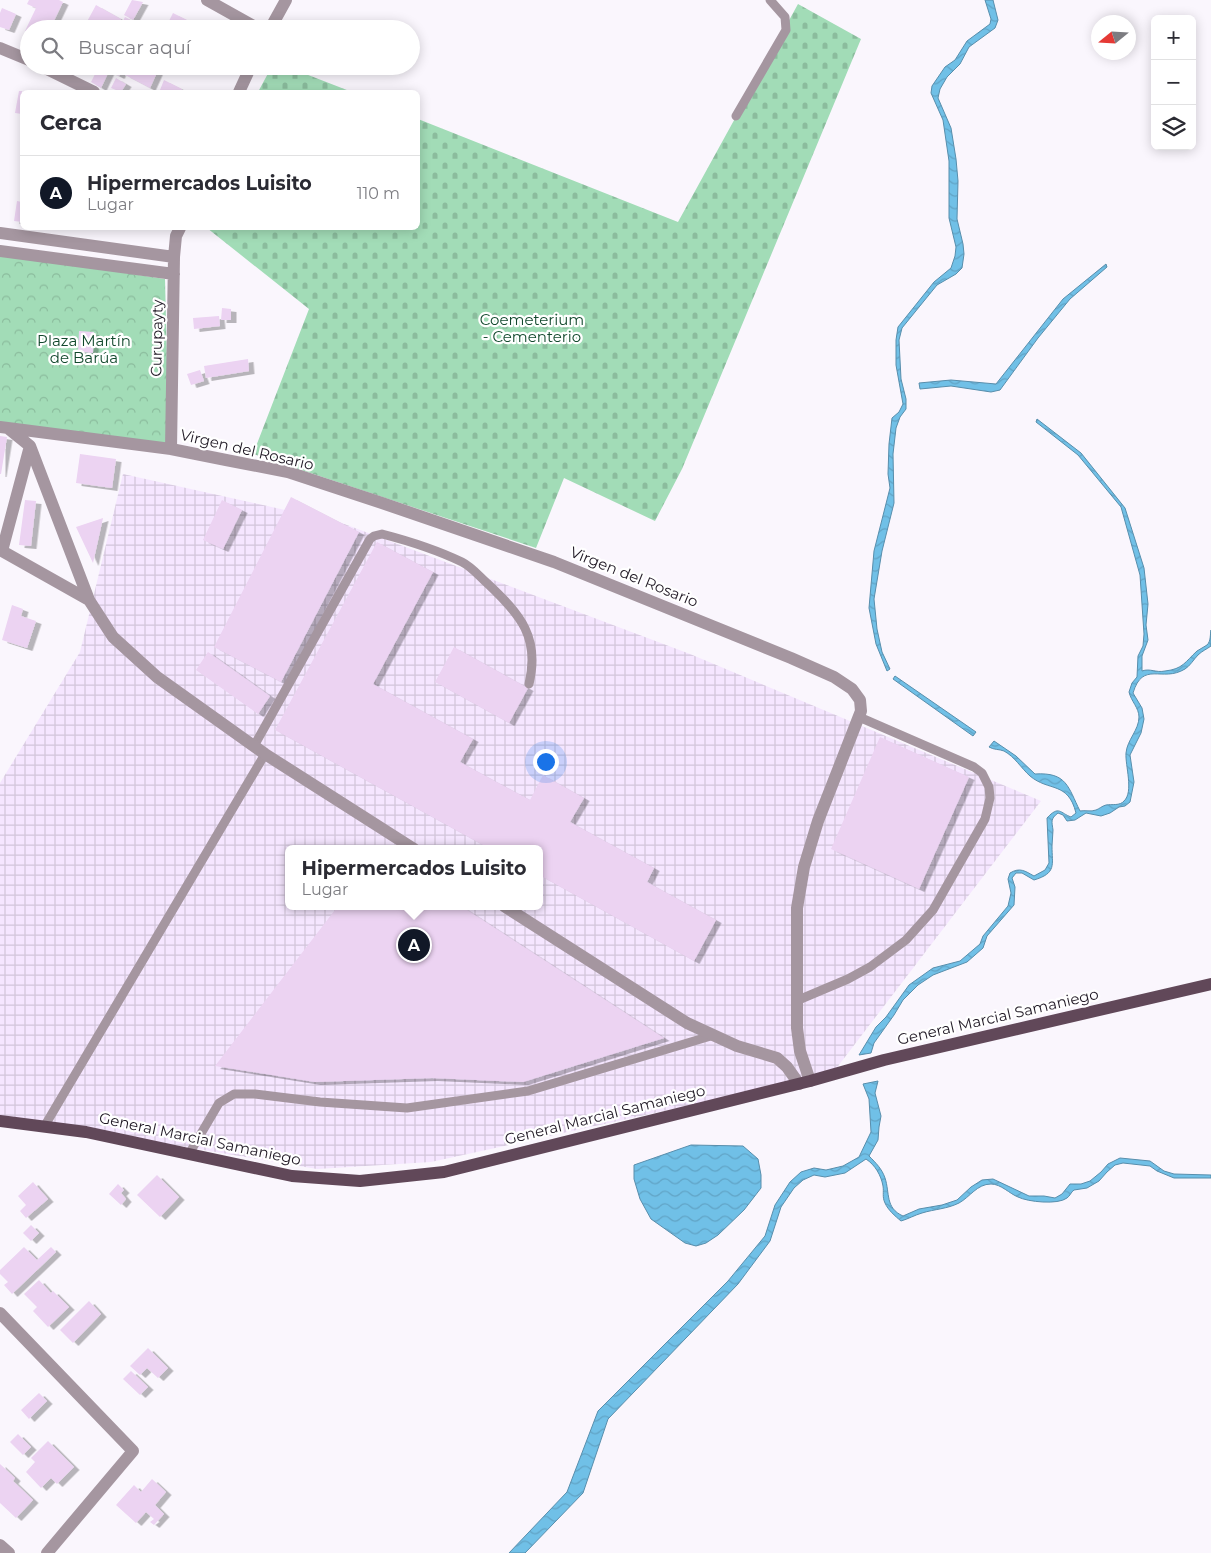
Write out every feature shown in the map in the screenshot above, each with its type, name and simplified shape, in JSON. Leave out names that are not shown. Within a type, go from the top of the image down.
[{"type":"main road","name":"General Marcial Samaniego","points":[[0,1121],[86,1132],[292,1176],[360,1181],[444,1172],[804,1083],[884,1060],[1211,984]]},
{"type":"street","points":[[207,0],[243,20]]},
{"type":"street","points":[[275,20],[286,0]]},
{"type":"street","points":[[0,48],[20,56]]},
{"type":"street","points":[[59,75],[90,90]]},
{"type":"street","points":[[239,90],[246,75]]},
{"type":"street","name":"Curupayty","points":[[171,449],[174,257],[176,236],[179,230]]},
{"type":"street","points":[[0,233],[174,257]]},
{"type":"street","points":[[0,251],[174,274]]},
{"type":"street","points":[[4,428],[30,446],[89,600],[113,638],[157,677],[260,750],[408,845]]},
{"type":"street","name":"Virgen del Rosario","points":[[4,428],[171,449],[288,472],[554,562],[791,658],[834,677],[852,689],[857,694],[861,705],[859,717],[818,821],[804,867],[797,908],[797,1028],[804,1083]]},
{"type":"street","points":[[30,446],[1,552],[89,600]]},
{"type":"street","points":[[510,910],[687,1023],[737,1046],[777,1058],[804,1083]]},
{"type":"street","points":[[0,1318],[133,1450],[47,1553]]},
{"type":"street","points":[[0,1545],[9,1553]]},
{"type":"lane","points":[[736,116],[786,30],[785,17],[770,0]]},
{"type":"lane","points":[[44,1127],[260,750],[370,540],[378,534],[382,534],[408,540],[463,563],[498,593],[522,622],[531,642],[533,657],[529,684]]},
{"type":"lane","points":[[796,1001],[870,968],[906,940],[933,910],[984,819],[990,798],[989,787],[982,773],[974,767],[859,717]]},
{"type":"lane","points":[[189,1154],[219,1103],[234,1094],[255,1094],[320,1102],[407,1108],[528,1091],[714,1035]]},
{"type":"shaded area","points":[[123,474],[339,522],[690,654],[1041,801],[832,1074],[431,1162],[317,1169],[0,1116],[0,783],[80,652]]},
{"type":"green space","name":"Coemeterium - Cementerio","points":[[798,4],[861,39],[682,469],[655,521],[564,478],[536,548],[253,454],[309,309],[210,230],[420,230],[420,120],[678,222]]},
{"type":"green space","points":[[267,75],[308,75],[347,90],[259,90]]},
{"type":"green space","name":"Plaza Martín de Barúa","points":[[0,254],[165,279],[169,446],[0,422]]},
{"type":"water","points":[[985,0],[993,0],[998,20],[995,28],[969,47],[960,64],[947,77],[940,89],[938,98],[951,128],[956,159],[958,181],[957,219],[964,254],[962,268],[956,274],[937,285],[902,328],[899,340],[901,379],[906,399],[906,409],[900,417],[896,428],[893,454],[894,503],[882,551],[874,599],[877,629],[882,652],[890,669],[887,671],[876,644],[869,608],[874,551],[890,488],[888,474],[892,418],[899,412],[903,404],[896,365],[898,327],[934,282],[951,268],[956,247],[949,218],[949,161],[943,120],[931,93],[932,86],[945,67],[955,60],[967,41],[990,24],[991,19]]},
{"type":"water","points":[[1106,264],[1107,267],[1070,299],[1038,338],[1000,390],[991,392],[951,386],[920,389],[919,383],[951,380],[996,384],[1063,299]]},
{"type":"water","points":[[1037,419],[1081,453],[1125,508],[1144,568],[1148,604],[1146,625],[1148,640],[1142,656],[1142,671],[1162,671],[1180,667],[1197,651],[1207,645],[1210,640],[1211,630],[1211,646],[1189,666],[1177,673],[1148,675],[1142,677],[1137,683],[1133,693],[1142,708],[1144,719],[1141,733],[1130,755],[1134,782],[1130,802],[1101,816],[1086,813],[1075,820],[1067,821],[1063,815],[1058,813],[1055,815],[1052,821],[1052,868],[1050,871],[1034,880],[1022,873],[1016,873],[1012,878],[1015,887],[1014,905],[987,936],[983,948],[967,962],[933,975],[918,985],[903,1000],[874,1043],[871,1053],[859,1055],[876,1027],[886,1017],[909,985],[933,968],[960,961],[980,944],[983,936],[1008,906],[1011,893],[1008,879],[1010,873],[1020,870],[1034,876],[1045,870],[1049,863],[1047,818],[1057,811],[1071,817],[1076,813],[1073,803],[1063,791],[1037,781],[1004,751],[989,747],[994,741],[1016,756],[1035,774],[1046,774],[1060,778],[1069,788],[1080,811],[1094,811],[1106,805],[1120,804],[1127,797],[1129,785],[1126,753],[1139,717],[1129,692],[1132,683],[1137,677],[1138,656],[1143,646],[1144,634],[1140,575],[1121,507],[1078,455],[1036,422]]},
{"type":"water","points":[[895,676],[976,732],[973,736],[893,679]]},
{"type":"water","points":[[878,1081],[875,1093],[881,1116],[878,1140],[869,1156],[884,1175],[889,1200],[893,1209],[903,1216],[919,1209],[957,1200],[982,1180],[993,1179],[1029,1196],[1055,1198],[1062,1194],[1070,1184],[1081,1184],[1090,1181],[1108,1164],[1120,1158],[1150,1161],[1164,1171],[1174,1174],[1211,1175],[1211,1178],[1174,1178],[1150,1166],[1123,1163],[1115,1165],[1099,1181],[1087,1188],[1074,1190],[1068,1197],[1057,1202],[1023,1199],[991,1184],[978,1188],[954,1205],[922,1213],[901,1221],[886,1206],[881,1178],[875,1167],[866,1159],[845,1173],[825,1177],[814,1175],[803,1180],[794,1188],[781,1207],[770,1241],[738,1284],[608,1419],[583,1493],[525,1553],[509,1553],[567,1492],[598,1411],[728,1281],[765,1236],[775,1205],[790,1182],[801,1172],[814,1168],[826,1170],[843,1166],[859,1157],[871,1132],[869,1099],[863,1084]]},
{"type":"water","points":[[691,1145],[743,1146],[758,1159],[761,1175],[761,1188],[744,1210],[718,1235],[706,1243],[696,1246],[685,1243],[651,1219],[640,1199],[634,1179],[634,1165]]},
{"type":"building","points":[[29,0],[59,0],[63,2],[54,20],[30,20],[36,8],[27,4]]},
{"type":"building","points":[[132,0],[143,2],[133,20],[124,15]]},
{"type":"building","points":[[96,5],[121,19],[120,20],[88,20]]},
{"type":"building","points":[[2,8],[16,14],[9,30],[0,27]]},
{"type":"building","points":[[173,13],[187,20],[170,20]]},
{"type":"building","points":[[94,75],[107,75],[101,88],[91,82]]},
{"type":"building","points":[[125,75],[156,75],[150,88]]},
{"type":"building","points":[[116,78],[126,84],[122,90],[111,88]]},
{"type":"building","points":[[164,80],[182,89],[181,90],[160,90]]},
{"type":"building","points":[[19,91],[20,91],[20,114],[15,113]]},
{"type":"building","points":[[17,201],[20,202],[20,222],[14,221]]},
{"type":"building","points":[[222,308],[231,309],[231,320],[221,320]]},
{"type":"building","points":[[219,316],[220,326],[194,329],[193,318]]},
{"type":"building","points":[[79,331],[94,332],[93,353],[78,352]]},
{"type":"building","points":[[248,359],[249,371],[206,378],[204,366]]},
{"type":"building","points":[[200,370],[204,381],[191,385],[187,374]]},
{"type":"building","points":[[0,436],[7,437],[1,474],[0,474]]},
{"type":"building","points":[[80,454],[116,459],[112,488],[76,483]]},
{"type":"building","points":[[291,497],[359,532],[281,682],[214,647]]},
{"type":"building","points":[[25,500],[36,501],[31,546],[19,545]]},
{"type":"building","points":[[222,500],[242,510],[223,549],[203,540]]},
{"type":"building","points":[[103,518],[93,563],[76,527]]},
{"type":"building","points":[[377,542],[433,572],[373,684],[473,739],[460,762],[530,800],[543,775],[584,798],[570,822],[654,868],[647,882],[716,920],[694,961],[543,877],[543,845],[483,845],[275,730]]},
{"type":"building","points":[[12,605],[23,609],[21,616],[36,621],[27,648],[2,640]]},
{"type":"building","points":[[454,647],[528,688],[509,723],[435,682]]},
{"type":"building","points":[[208,652],[270,696],[258,714],[196,670]]},
{"type":"building","points":[[880,737],[969,777],[919,889],[831,849]]},
{"type":"building","points":[[335,910],[467,910],[664,1038],[523,1082],[432,1078],[315,1082],[215,1066]]},
{"type":"building","points":[[157,1175],[179,1197],[160,1217],[137,1195]]},
{"type":"building","points":[[33,1182],[48,1199],[26,1218],[20,1211],[26,1205],[18,1196]]},
{"type":"building","points":[[118,1184],[124,1190],[121,1193],[126,1199],[121,1205],[109,1194]]},
{"type":"building","points":[[31,1225],[39,1233],[31,1241],[23,1233]]},
{"type":"building","points":[[24,1247],[37,1260],[51,1247],[56,1252],[12,1294],[4,1285],[8,1282],[0,1274],[0,1270]]},
{"type":"building","points":[[39,1280],[51,1293],[53,1291],[69,1307],[48,1327],[33,1311],[37,1307],[24,1294]]},
{"type":"building","points":[[89,1301],[101,1314],[73,1343],[60,1330]]},
{"type":"building","points":[[148,1348],[168,1368],[158,1378],[147,1368],[140,1375],[130,1366]]},
{"type":"building","points":[[131,1371],[148,1387],[140,1395],[123,1379]]},
{"type":"building","points":[[39,1393],[47,1401],[29,1419],[21,1410]]},
{"type":"building","points":[[18,1434],[31,1447],[23,1455],[10,1442]]},
{"type":"building","points":[[48,1441],[74,1467],[57,1484],[51,1478],[41,1488],[26,1472],[35,1462],[31,1458]]},
{"type":"building","points":[[0,1464],[15,1478],[13,1481],[33,1500],[16,1518],[0,1503]]},
{"type":"building","points":[[152,1479],[166,1492],[155,1505],[164,1514],[154,1525],[150,1522],[154,1519],[146,1512],[136,1523],[116,1505],[134,1485],[141,1492]]},
{"type":"place","name":"Hipermercados Luisito","points":[[414,945]]}]
